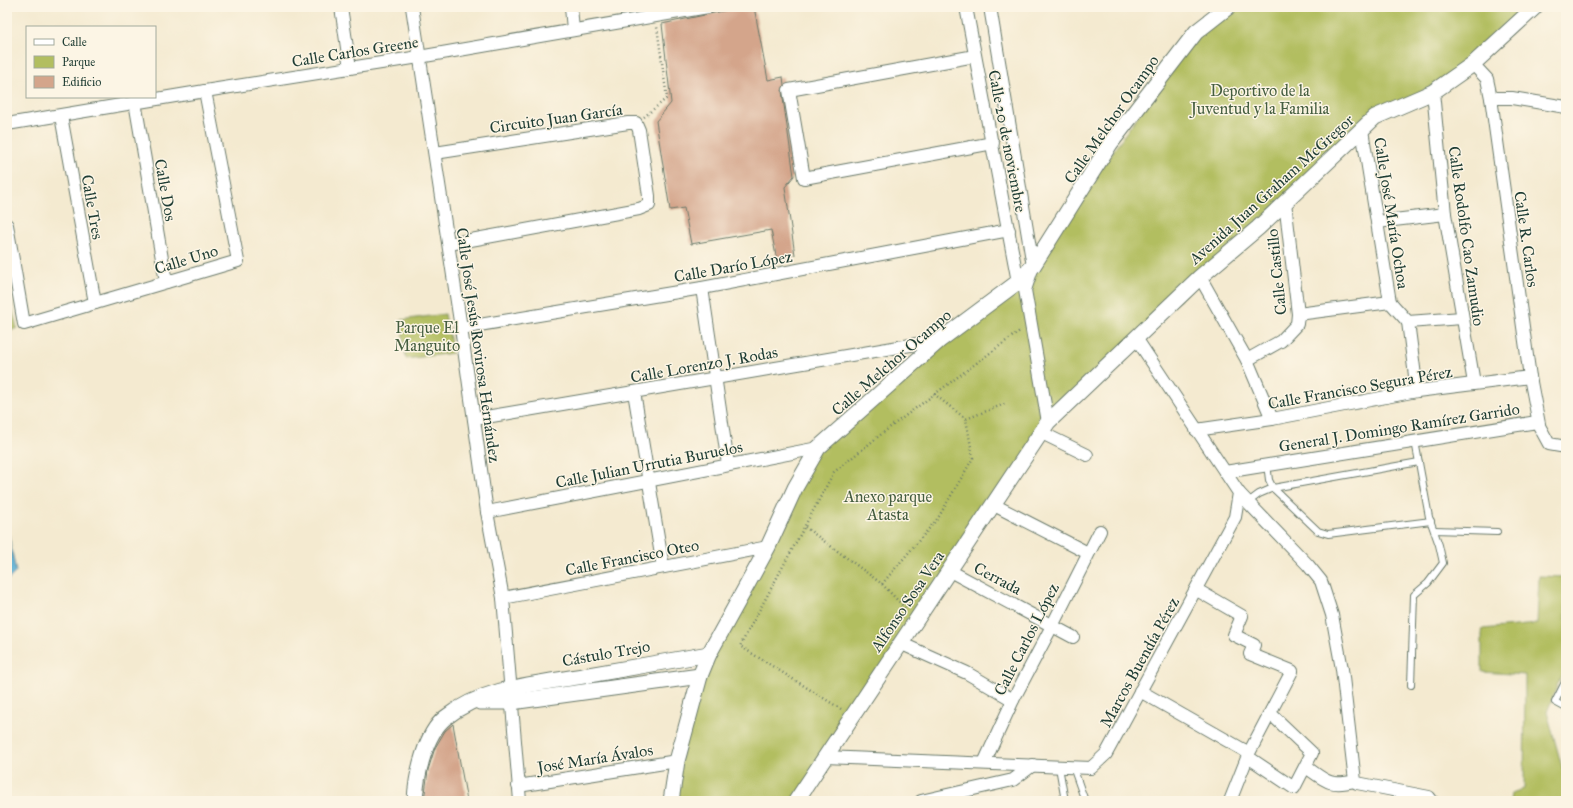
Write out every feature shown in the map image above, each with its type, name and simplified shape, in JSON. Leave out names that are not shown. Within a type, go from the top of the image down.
[{"type":"street","points":[[341,7],[350,68]]},
{"type":"street","name":"Calle José Jesús Rovirosa Hernández","points":[[412,7],[462,328],[487,512],[502,598],[520,801]]},
{"type":"street","points":[[571,7],[573,30]]},
{"type":"street","name":"Calle Carlos Greene","points":[[7,124],[419,57],[708,7]]},
{"type":"street","name":"Calle 20 de noviembre","points":[[966,7],[1009,230],[1022,286]]},
{"type":"street","name":"Calle 20 de noviembre","points":[[990,7],[1033,266]]},
{"type":"street","name":"Calle Melchor Ocampo","points":[[670,801],[677,761],[700,676],[709,654],[768,547],[795,488],[818,448],[940,340],[1022,286],[1110,144],[1196,32],[1228,7]]},
{"type":"street","name":"Avenida Juan Graham McGregor","points":[[1045,428],[1200,277],[1285,202],[1375,117],[1433,92],[1473,64],[1535,7]]},
{"type":"street","points":[[975,56],[790,90],[804,178],[993,143]]},
{"type":"street","name":"Calle R. Carlos","points":[[1473,64],[1487,79],[1491,98],[1530,377],[1538,424]]},
{"type":"street","name":"Calle Uno","points":[[7,225],[24,324],[238,261],[205,91]]},
{"type":"street","name":"Calle Rodolfo Cao Zamudio","points":[[1433,92],[1445,214],[1474,383]]},
{"type":"street","points":[[1491,98],[1512,98],[1566,106]]},
{"type":"street","name":"Calle Dos","points":[[135,102],[166,282]]},
{"type":"street","name":"Calle Tres","points":[[61,116],[95,303]]},
{"type":"street","name":"Circuito Juan García","points":[[435,153],[628,123],[636,123],[639,130],[649,205],[639,209],[449,244]]},
{"type":"street","name":"Calle José María Ochoa","points":[[1362,130],[1390,302]]},
{"type":"street","name":"Calle Castillo","points":[[1247,360],[1281,341],[1297,324],[1298,314],[1285,202]]},
{"type":"street","points":[[1377,222],[1445,214]]},
{"type":"street","name":"Calle Darío López","points":[[462,328],[702,288],[1009,230]]},
{"type":"street","points":[[1200,277],[1247,360],[1272,419]]},
{"type":"street","points":[[1022,286],[1031,323],[1045,428],[1087,455]]},
{"type":"street","points":[[702,288],[728,464]]},
{"type":"street","points":[[1298,314],[1390,302],[1408,322],[1418,391]]},
{"type":"street","points":[[1408,322],[1462,318]]},
{"type":"street","points":[[1136,338],[1239,494],[1308,565],[1321,581],[1332,615],[1342,669],[1355,781]]},
{"type":"street","name":"Calle Lorenzo J. Rodas","points":[[474,419],[940,340]]},
{"type":"street","name":"Calle Francisco Segura Pérez","points":[[1196,430],[1272,419],[1418,391],[1530,377]]},
{"type":"street","points":[[634,392],[663,567]]},
{"type":"street","name":"General J. Domingo Ramírez Garrido","points":[[1224,472],[1537,422],[1549,444],[1566,447]]},
{"type":"street","name":"Alfonso Sosa Vera","points":[[796,801],[900,643],[994,506],[1045,428]]},
{"type":"street","name":"Calle Julian Urrutia Buruelos","points":[[487,512],[728,464],[818,448]]},
{"type":"street","name":"Marcos Buendía Pérez","points":[[825,757],[1091,768],[1106,754],[1197,590],[1235,517],[1239,494]]},
{"type":"street","points":[[994,506],[1088,553]]},
{"type":"street","name":"Calle Carlos López","points":[[984,763],[1013,700],[1100,531]]},
{"type":"street","name":"Calle Francisco Oteo","points":[[502,598],[768,547]]},
{"type":"street","name":"Cerrada","points":[[950,571],[1072,637]]},
{"type":"street","points":[[1197,590],[1242,616],[1234,635],[1254,645],[1250,654],[1292,671],[1249,755],[1230,801]]},
{"type":"street","points":[[900,643],[967,673],[1013,700]]},
{"type":"street","name":"Cástulo Trejo","points":[[510,695],[709,654]]},
{"type":"street","name":"Cástulo Trejo","points":[[510,695],[700,676]]},
{"type":"street","points":[[1140,691],[1249,755],[1294,788],[1312,753],[1271,714]]},
{"type":"street","points":[[415,801],[415,790],[428,739],[444,718],[469,702],[510,695]]},
{"type":"street","name":"José María Ávalos","points":[[518,786],[677,761]]},
{"type":"street","points":[[921,801],[1013,780],[1033,765]]},
{"type":"street","points":[[1306,767],[1325,780],[1339,785],[1355,781],[1357,783],[1429,797],[1432,801]]},
{"type":"lane","points":[[1411,685],[1414,595],[1428,583],[1443,562],[1431,521],[1415,441]]},
{"type":"lane","points":[[1247,503],[1259,494],[1273,488],[1419,462]]},
{"type":"lane","points":[[1267,464],[1269,480],[1273,488],[1318,531],[1328,534],[1431,521]]},
{"type":"lane","points":[[1434,530],[1497,532]]},
{"type":"lane","points":[[1566,680],[1555,702],[1566,708]]},
{"type":"lane","points":[[1059,767],[1065,801]]},
{"type":"lane","points":[[1073,767],[1085,801]]},
{"type":"path","points":[[636,123],[667,98],[655,16]]},
{"type":"path","points":[[841,709],[740,646],[834,472],[889,428],[1031,323]]},
{"type":"path","points":[[882,584],[938,518],[973,458],[966,419],[934,394]]},
{"type":"path","points":[[966,419],[1007,403]]},
{"type":"path","points":[[805,527],[882,584],[916,620]]},
{"type":"green space","points":[[1233,7],[1535,7],[1473,64],[1375,117],[1048,422],[795,801],[671,801],[700,676],[818,448],[1033,266],[1196,32]]},
{"type":"green space","points":[[7,286],[17,328],[7,332]]},
{"type":"green space","name":"Parque El Manguito","points":[[445,314],[453,353],[406,359],[401,320]]},
{"type":"green space","points":[[1539,576],[1566,577],[1566,663],[1547,712],[1566,782],[1566,801],[1510,801],[1511,793],[1524,789],[1525,675],[1482,672],[1482,629],[1537,624]]},
{"type":"water","points":[[7,526],[16,572],[7,581]]},
{"type":"building","points":[[742,7],[754,7],[768,80],[783,77],[784,85],[782,91],[794,176],[785,187],[795,255],[777,261],[771,230],[691,244],[684,208],[670,210],[656,121],[671,103],[662,24]]},
{"type":"building","points":[[453,724],[467,801],[424,801],[428,770],[435,748],[445,731]]},
{"type":"park label","name":"Deportivo de la Juventud y la Familia","points":[[1260,99]]},
{"type":"park label","name":"Anexo parque Atasta","points":[[888,505]]}]
